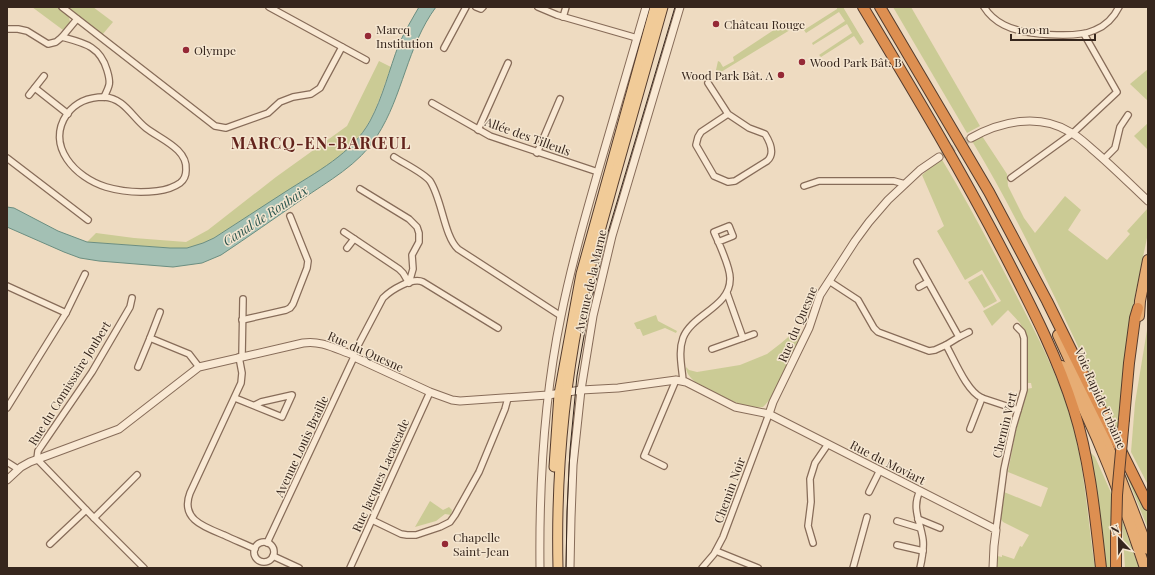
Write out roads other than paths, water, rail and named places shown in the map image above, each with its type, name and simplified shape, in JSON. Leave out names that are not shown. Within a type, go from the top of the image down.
[{"type":"highway","points":[[863,7],[973,194],[1049,344],[1070,397],[1084,444],[1102,568]]},
{"type":"highway","points":[[880,7],[989,192],[1024,261],[1047,301],[1148,505]]},
{"type":"highway","points":[[889,7],[933,85],[950,126]]},
{"type":"highway","points":[[1116,568],[1117,495],[1126,421],[1131,348],[1135,318],[1148,260]]},
{"type":"highway","name":"Voie Rapide Urbaine","points":[[1024,261],[1096,416],[1148,549]]},
{"type":"highway","name":"Voie Rapide Urbaine","points":[[1049,344],[1074,388],[1097,440],[1114,480],[1145,568]]},
{"type":"highway","points":[[1117,537],[1120,568]]},
{"type":"main road","name":"Avenue de la Marne","points":[[558,568],[557,522],[564,393],[573,314],[584,263],[655,7]]},
{"type":"main road","name":"Avenue de la Marne","points":[[552,568],[554,458],[564,393],[579,315],[589,271],[663,7]]},
{"type":"street","points":[[62,7],[215,126],[226,128],[268,113],[280,102],[293,97],[315,92],[320,88],[342,47]]},
{"type":"street","points":[[269,7],[366,60]]},
{"type":"street","points":[[444,48],[466,7]]},
{"type":"street","points":[[476,7],[481,9],[483,7]]},
{"type":"street","points":[[538,7],[563,17],[637,38]]},
{"type":"street","points":[[563,17],[566,7]]},
{"type":"street","name":"Avenue de la Marne","points":[[540,568],[542,471],[548,395],[561,316],[579,237],[646,7]]},
{"type":"street","name":"Avenue de la Marne","points":[[570,568],[572,481],[581,390],[593,316],[608,249],[680,7]]},
{"type":"street","points":[[984,7],[993,18],[1006,26],[1042,34],[1084,34],[1094,31],[1105,24],[1119,7]]},
{"type":"street","points":[[7,29],[27,31],[48,44],[56,42],[77,19]]},
{"type":"street","points":[[1010,178],[1073,133],[1117,92],[1084,34]]},
{"type":"street","points":[[62,36],[87,44],[100,56],[110,81],[104,97]]},
{"type":"street","points":[[478,130],[508,63]]},
{"type":"street","points":[[29,95],[44,76]]},
{"type":"street","points":[[708,83],[728,114],[749,128],[765,134],[772,153],[768,161],[731,182],[714,176],[696,145],[701,132],[728,114]]},
{"type":"street","points":[[34,88],[68,114]]},
{"type":"street","points":[[104,97],[112,98],[121,103],[146,128],[179,152],[184,159],[187,168],[185,176],[181,182],[175,187],[145,192],[135,192],[107,187],[86,178],[69,161],[61,146],[60,130],[68,114],[76,105],[83,101],[91,98],[104,97]]},
{"type":"street","points":[[538,152],[560,99]]},
{"type":"street","name":"Allée des Tilleuls","points":[[432,103],[490,136],[598,172]]},
{"type":"street","points":[[1104,159],[1115,148],[1122,124],[1128,115]]},
{"type":"street","points":[[971,138],[997,125],[1019,121],[1030,121],[1061,127],[1073,133],[1104,159],[1148,201]]},
{"type":"street","points":[[394,157],[429,180],[442,211],[451,240],[458,249],[561,316]]},
{"type":"street","name":"Rue du Quesne","points":[[769,414],[808,328],[818,299],[828,281],[866,226],[905,184],[925,166],[939,157]]},
{"type":"street","points":[[7,158],[77,214],[88,220]]},
{"type":"street","points":[[804,186],[822,181],[894,181],[905,184]]},
{"type":"street","points":[[360,188],[409,219],[417,227],[419,240],[412,255],[413,269],[409,282]]},
{"type":"street","points":[[242,320],[286,310],[293,304],[307,268],[308,261],[290,216]]},
{"type":"street","points":[[344,232],[399,269],[409,282]]},
{"type":"street","points":[[347,248],[354,238]]},
{"type":"street","points":[[664,466],[644,456],[679,380],[680,353],[684,335],[693,323],[714,307],[727,293],[730,282],[730,274],[718,242]]},
{"type":"street","points":[[917,262],[959,337]]},
{"type":"street","points":[[7,408],[66,313],[85,274]]},
{"type":"street","points":[[409,282],[418,280],[423,282],[498,328]]},
{"type":"street","points":[[828,281],[858,300],[874,328],[878,332],[929,351],[946,345],[969,332]]},
{"type":"street","name":"Avenue Louis Braille","points":[[267,544],[353,356],[383,298],[409,282]]},
{"type":"street","points":[[919,287],[928,282]]},
{"type":"street","points":[[7,286],[66,313]]},
{"type":"street","points":[[727,293],[743,338]]},
{"type":"street","name":"Rue du Comissaire Joubert","points":[[37,459],[38,451],[99,361],[130,307],[132,298]]},
{"type":"street","points":[[243,299],[240,357],[242,376],[241,383],[190,493],[188,506],[191,516],[199,524],[255,549]]},
{"type":"street","points":[[138,366],[160,312]]},
{"type":"street","name":"Chemin Vert","points":[[996,530],[1003,474],[1024,390],[1025,340],[1023,334],[1017,327]]},
{"type":"street","points":[[712,349],[754,334]]},
{"type":"street","points":[[150,338],[189,354],[199,367]]},
{"type":"street","name":"Rue du Quesne","points":[[7,480],[18,469],[27,463],[119,429],[199,367],[311,342],[323,343],[430,392],[452,400],[460,401],[548,395],[581,390],[618,388],[679,380]]},
{"type":"street","points":[[946,345],[969,388],[976,395],[1018,410]]},
{"type":"street","points":[[679,380],[735,407],[769,414]]},
{"type":"street","name":"Rue Jacques Lacascade","points":[[350,568],[430,392]]},
{"type":"street","points":[[235,398],[282,417],[292,395],[261,402],[255,405]]},
{"type":"street","points":[[372,520],[401,534],[407,535],[440,527],[450,522],[479,472],[505,409],[508,398]]},
{"type":"street","points":[[970,429],[982,398]]},
{"type":"street","name":"Rue du Moviart","points":[[769,414],[996,530]]},
{"type":"street","name":"Chemin Noir","points":[[702,568],[716,551],[728,526],[769,414]]},
{"type":"street","points":[[813,542],[808,526],[811,506],[810,479],[815,462],[828,444]]},
{"type":"street","points":[[37,459],[144,568]]},
{"type":"street","points":[[7,462],[18,469]]},
{"type":"street","points":[[869,492],[880,470]]},
{"type":"street","points":[[94,518],[137,475]]},
{"type":"street","points":[[920,491],[916,503],[923,539],[923,552],[920,568]]},
{"type":"street","points":[[50,544],[86,510]]},
{"type":"street","points":[[853,568],[867,518]]},
{"type":"street","points":[[918,519],[940,528]]},
{"type":"street","points":[[897,521],[920,528]]},
{"type":"street","points":[[993,568],[996,530]]},
{"type":"street","points":[[261,543],[267,544],[273,549],[273,556],[267,561],[260,561],[255,556],[255,549],[261,543]]},
{"type":"street","points":[[897,545],[923,552]]},
{"type":"street","points":[[716,551],[758,568]]},
{"type":"street","points":[[273,556],[299,568]]},
{"type":"street","points":[[257,567],[260,561]]},
{"type":"water","name":"Canal de Roubaix","points":[[419,7],[436,7],[418,38],[386,121],[370,146],[361,156],[342,172],[221,255],[202,263],[173,267],[99,261],[80,258],[7,227],[7,207],[14,208],[58,231],[87,242],[187,248],[214,238],[321,169],[343,153],[362,133],[375,112],[399,44]]},
{"type":"tunnel","points":[[939,157],[971,138]]},
{"type":"tram line","points":[[566,568],[570,450],[577,376],[587,319],[606,239],[675,7]]},
{"type":"place","name":"Château Rouge","points":[[716,24]]},
{"type":"place","name":"Marcq Institution","points":[[368,36]]},
{"type":"place","name":"Olympe","points":[[186,50]]},
{"type":"place","name":"Wood Park Bât. B","points":[[802,62]]},
{"type":"place","name":"Wood Park Bât. A","points":[[781,75]]},
{"type":"place","name":"Chapelle Saint-Jean","points":[[445,544]]},
{"type":"district","name":"MARCQ-EN-BARŒUL","points":[[321,142]]}]
